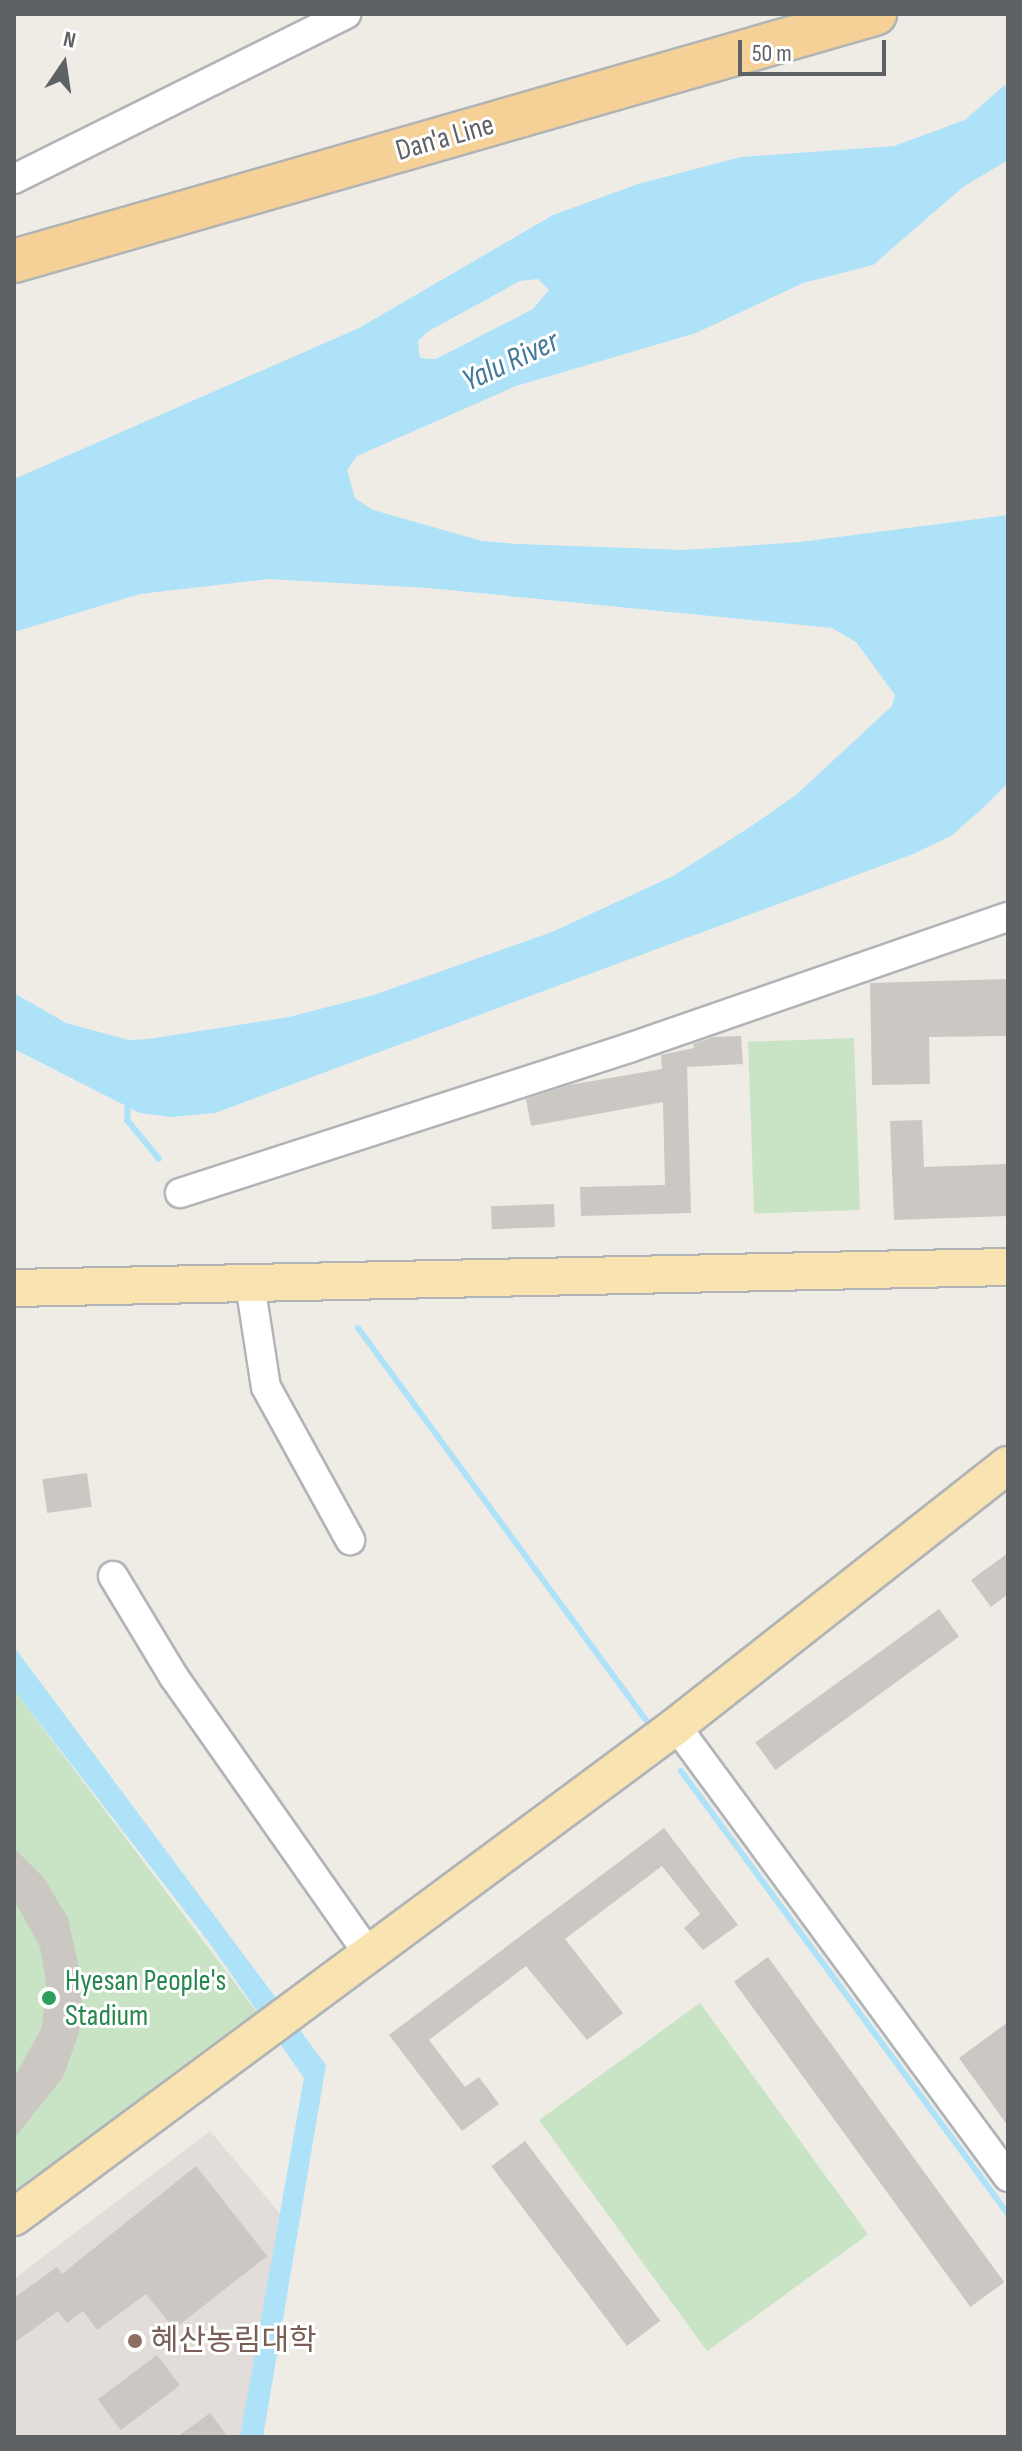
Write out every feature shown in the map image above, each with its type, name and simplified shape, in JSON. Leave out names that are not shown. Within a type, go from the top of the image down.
[{"type":"highway","name":"Dan'a Line","points":[[14,261],[875,14]]},
{"type":"main road","points":[[14,1288],[1008,1267]]},
{"type":"main road","points":[[14,2217],[250,2038],[676,1726],[1008,1465]]},
{"type":"street","points":[[14,179],[346,14]]},
{"type":"street","points":[[180,1193],[629,1048],[1008,917]]},
{"type":"street","points":[[250,1284],[266,1387],[350,1540]]},
{"type":"street","points":[[113,1576],[174,1677],[367,1952]]},
{"type":"street","points":[[676,1726],[1008,2177]]},
{"type":"shaded area","name":"혜산농림대학","points":[[210,2131],[283,2217],[240,2437],[14,2437],[14,2279]]},
{"type":"green space","points":[[854,1038],[860,1210],[754,1214],[748,1042]]},
{"type":"green space","points":[[14,1690],[259,2015],[14,2196]]},
{"type":"green space","points":[[700,2003],[868,2234],[707,2351],[539,2120]]},
{"type":"water","name":"Yalu River","points":[[1008,82],[1008,160],[963,187],[873,265],[803,283],[696,333],[516,386],[357,456],[347,470],[355,498],[373,510],[482,541],[518,544],[685,550],[800,542],[1008,515],[1008,783],[982,809],[951,836],[913,854],[215,1113],[171,1117],[140,1113],[14,1049],[14,993],[66,1023],[129,1040],[148,1039],[289,1017],[374,995],[552,932],[673,876],[750,827],[796,795],[892,706],[895,695],[856,642],[832,628],[428,588],[269,579],[140,594],[14,632],[14,479],[359,328],[553,215],[638,184],[741,157],[894,146],[965,120]],"holes":[[[538,279],[549,290],[533,309],[436,359],[420,358],[418,341],[427,332],[520,281]]]},
{"type":"water","points":[[14,1647],[326,2065],[263,2437],[240,2437],[304,2078],[208,1941],[14,1690]]},
{"type":"building","points":[[1008,979],[1008,1036],[929,1037],[930,1084],[872,1085],[870,983]]},
{"type":"building","points":[[741,1036],[743,1064],[687,1067],[691,1213],[581,1216],[580,1187],[665,1185],[663,1102],[531,1126],[526,1099],[569,1085],[662,1069],[661,1055],[694,1048],[693,1044],[713,1037]]},
{"type":"building","points":[[922,1120],[924,1167],[1008,1164],[1008,1216],[894,1220],[890,1121]]},
{"type":"building","points":[[554,1204],[555,1227],[492,1229],[491,1206]]},
{"type":"building","points":[[87,1473],[92,1507],[47,1513],[42,1479]]},
{"type":"building","points":[[1008,1553],[1008,1594],[991,1607],[971,1580]]},
{"type":"building","points":[[939,1609],[959,1637],[775,1770],[755,1742]]},
{"type":"building","points":[[664,1828],[738,1925],[703,1950],[684,1928],[700,1914],[662,1866],[565,1939],[623,2013],[587,2040],[526,1966],[429,2040],[465,2087],[479,2077],[499,2104],[462,2131],[389,2035]]},
{"type":"building","name":"Hyesan People's Stadium","points":[[14,1848],[44,1878],[68,1918],[83,1986],[79,2033],[63,2077],[14,2139],[14,2078],[41,2029],[47,1988],[40,1947],[14,1900]]},
{"type":"building","points":[[768,1957],[1004,2282],[970,2307],[734,1982]]},
{"type":"building","points":[[1008,2022],[1008,2126],[959,2058]]},
{"type":"building","points":[[525,2141],[660,2321],[627,2346],[491,2166]]},
{"type":"building","points":[[196,2166],[267,2256],[174,2329],[146,2294],[97,2330],[83,2311],[67,2323],[58,2311],[14,2343],[14,2298],[57,2267],[62,2274]]},
{"type":"building","points":[[157,2355],[180,2385],[121,2430],[98,2400]]},
{"type":"building","points":[[210,2413],[228,2437],[177,2437]]},
{"type":"waterway","points":[[128,1103],[127,1120],[159,1159]]},
{"type":"waterway","points":[[358,1328],[646,1720]]},
{"type":"waterway","points":[[681,1771],[1008,2214]]},
{"type":"place","name":"Hyesan People's Stadium","points":[[49,1998]]},
{"type":"place","name":"혜산농림대학","points":[[135,2341]]}]
